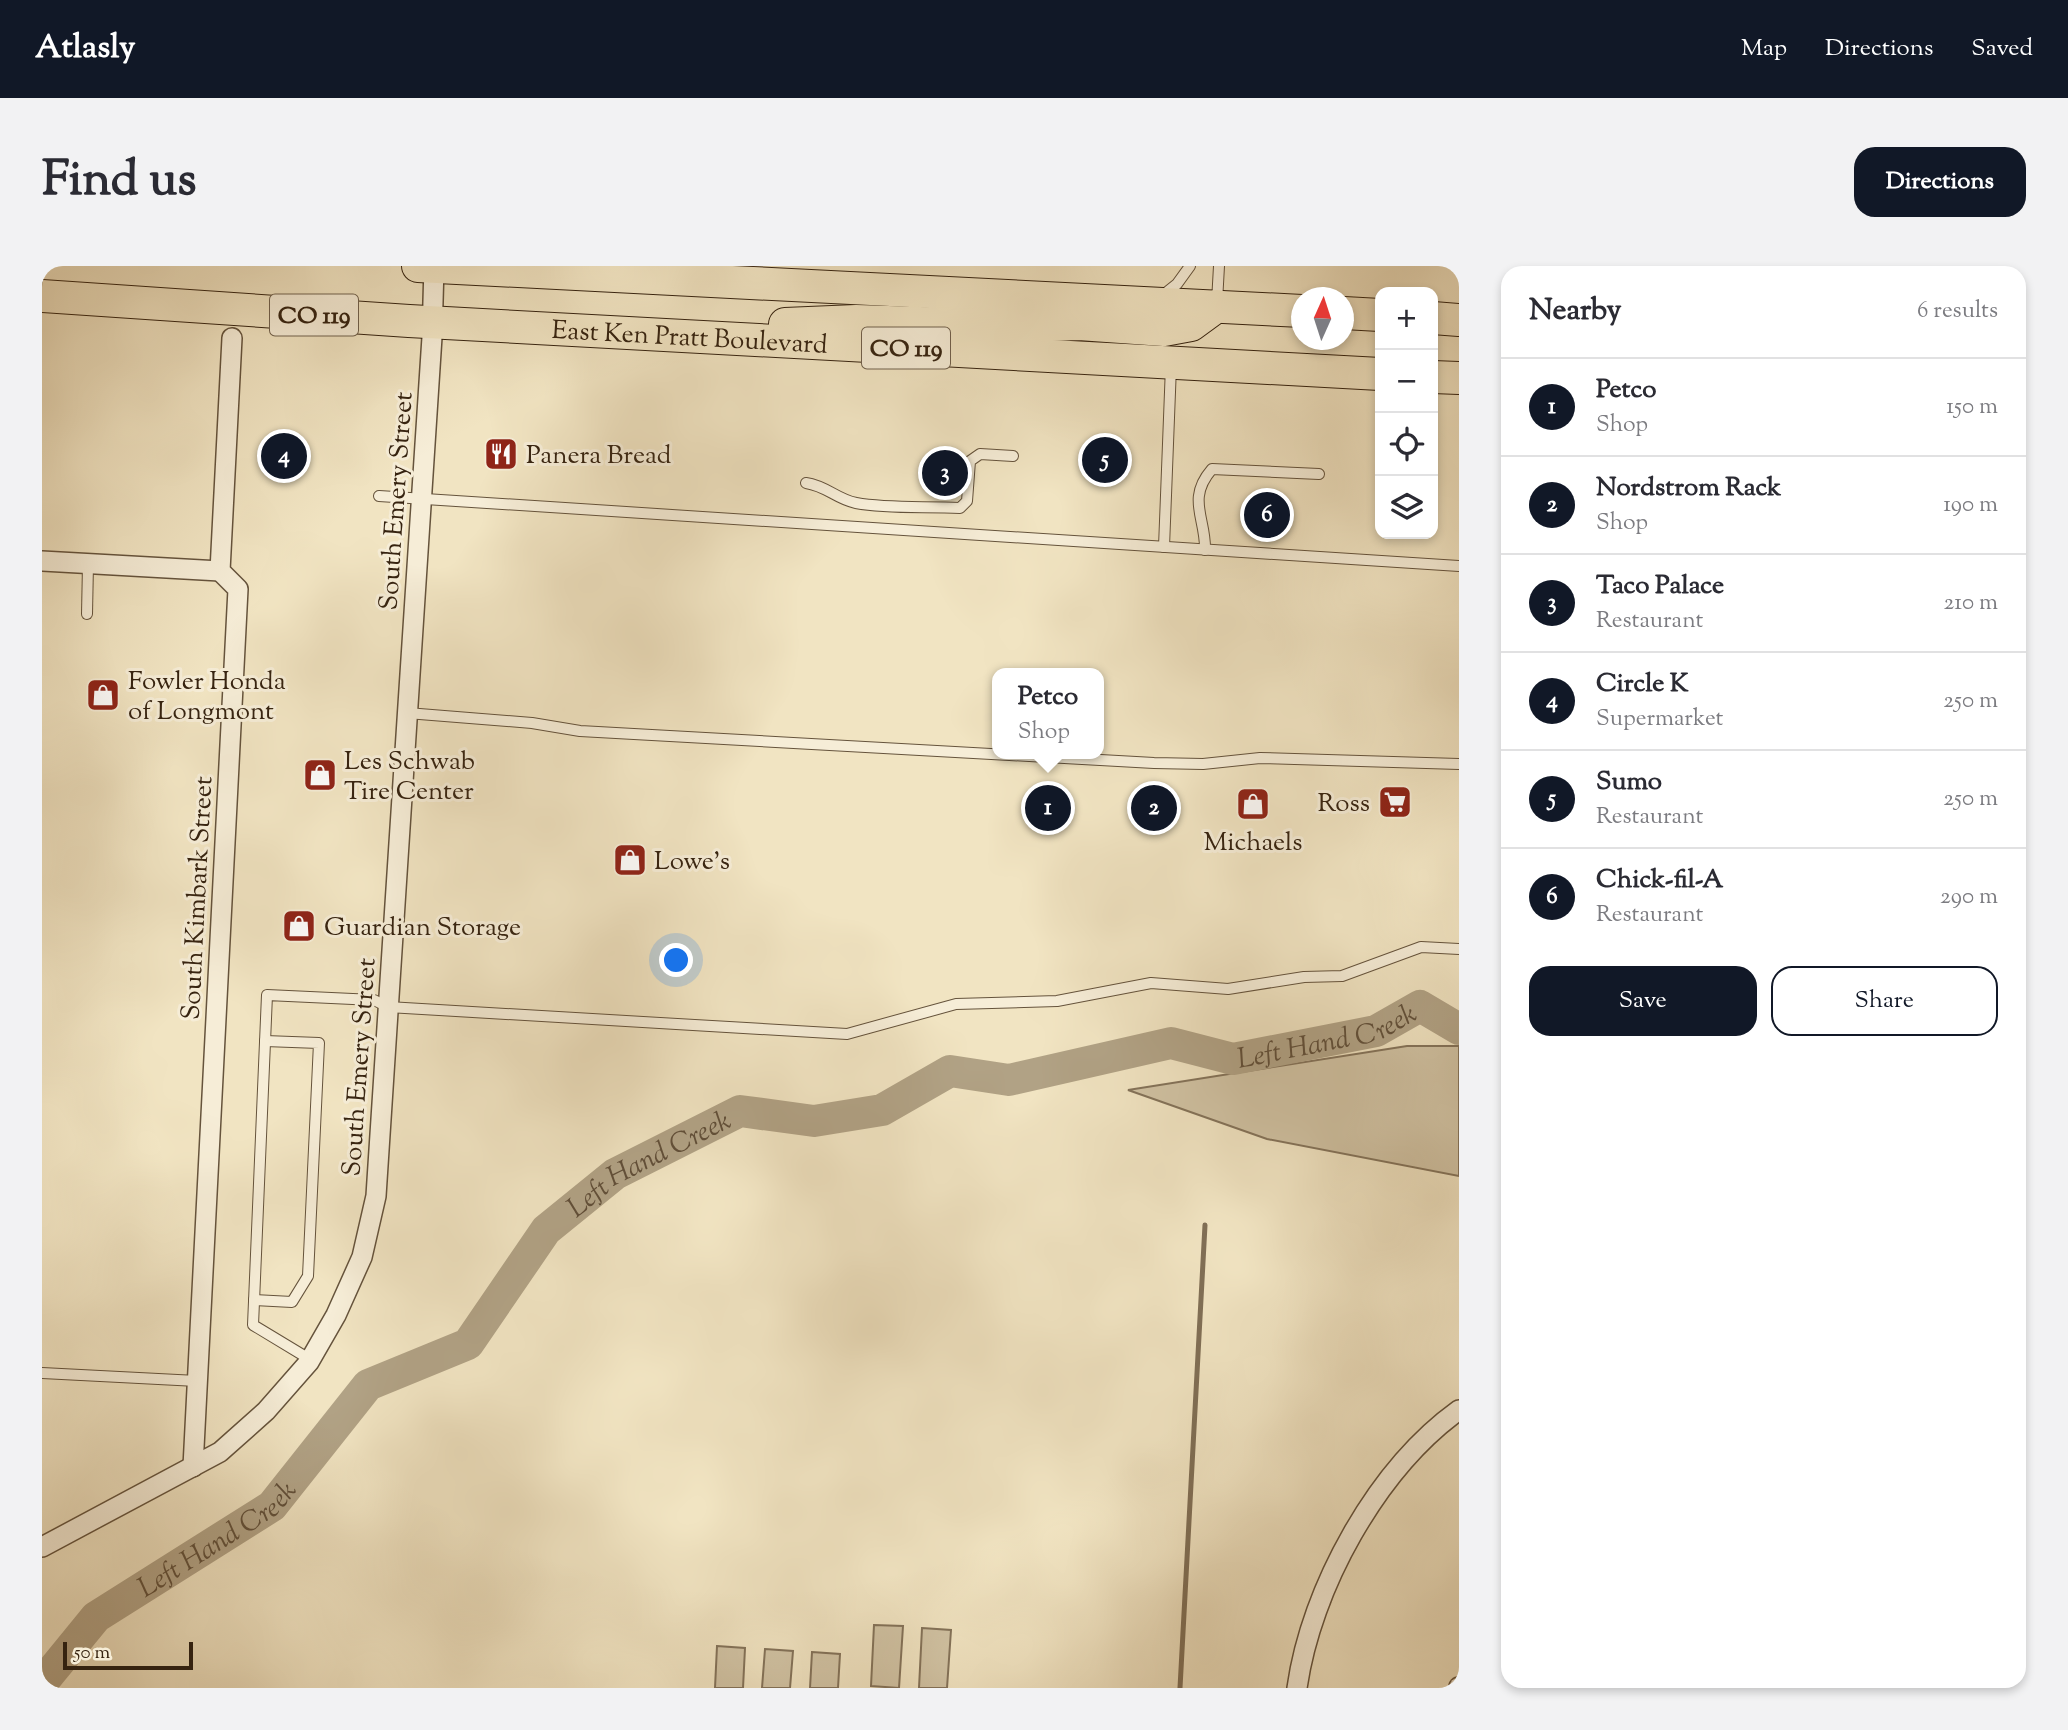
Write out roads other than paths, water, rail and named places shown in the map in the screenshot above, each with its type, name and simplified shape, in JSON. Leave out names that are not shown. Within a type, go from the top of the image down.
[{"type":"highway","name":"CO 119","points":[[428,266],[1291,310]]},
{"type":"highway","name":"East Ken Pratt Boulevard","points":[[42,296],[432,322],[1375,374]]},
{"type":"highway","points":[[700,337],[811,321],[1015,326],[1079,324],[1171,329],[1191,325],[1216,306]]},
{"type":"highway","points":[[1354,314],[1375,315]]},
{"type":"highway","points":[[1438,318],[1459,320]]},
{"type":"highway","points":[[1438,377],[1459,378]]},
{"type":"street","name":"South Emery Street","points":[[42,1547],[220,1452],[266,1411],[311,1360],[362,1257],[376,1196],[432,322],[428,266]]},
{"type":"street","points":[[42,561],[220,571],[232,338]]},
{"type":"street","name":"South Kimbark Street","points":[[193,1467],[238,589],[220,571]]},
{"type":"street","points":[[1297,1688],[1312,1625],[1329,1577],[1366,1510],[1433,1429],[1459,1410]]},
{"type":"lane","points":[[1153,303],[1177,284],[1190,266]]},
{"type":"lane","points":[[1216,306],[1219,266]]},
{"type":"lane","points":[[1164,547],[1171,362]]},
{"type":"lane","points":[[806,483],[823,486],[837,496],[855,503],[960,508],[967,501],[970,461],[980,454],[1013,456]]},
{"type":"lane","points":[[1205,550],[1205,534],[1197,510],[1201,481],[1212,469],[1319,474]]},
{"type":"lane","points":[[379,496],[1459,565]]},
{"type":"lane","points":[[86,614],[89,564]]},
{"type":"lane","points":[[407,713],[532,723],[580,731],[992,756]]},
{"type":"lane","points":[[1074,759],[1203,764],[1259,758],[1459,764]]},
{"type":"lane","points":[[311,1360],[253,1325],[267,995],[374,1000],[388,1007],[847,1034],[956,1004],[1057,1001],[1151,984],[1228,989],[1304,976],[1342,976],[1421,947],[1459,950]]},
{"type":"lane","points":[[254,1300],[292,1302],[308,1276],[319,1043],[265,1041]]},
{"type":"lane","points":[[42,1373],[197,1381]]},
{"type":"waterway","name":"Left Hand Creek","points":[[42,1683],[96,1617],[272,1506],[368,1385],[468,1344],[546,1230],[615,1174],[740,1111],[814,1121],[882,1110],[950,1071],[1009,1080],[1171,1043],[1233,1059],[1376,1031],[1420,1006],[1459,1029]]},
{"type":"waterway","points":[[1180,1688],[1205,1225]]},
{"type":"place","name":"Panera Bread","points":[[501,454]]},
{"type":"place","name":"Circle K","points":[[284,456]]},
{"type":"place","name":"Sumo","points":[[1105,460]]},
{"type":"place","name":"Taco Palace","points":[[945,473]]},
{"type":"place","name":"Chick-fil-A","points":[[1267,515]]},
{"type":"place","name":"Fowler Honda of Longmont","points":[[103,695]]},
{"type":"place","name":"Les Schwab Tire Center","points":[[320,775]]},
{"type":"place","name":"Ross","points":[[1395,802]]},
{"type":"place","name":"Michaels","points":[[1253,804]]},
{"type":"place","name":"Petco","points":[[1048,808]]},
{"type":"place","name":"Nordstrom Rack","points":[[1154,808]]},
{"type":"place","name":"Lowe's","points":[[630,860]]},
{"type":"place","name":"Guardian Storage","points":[[299,926]]}]
